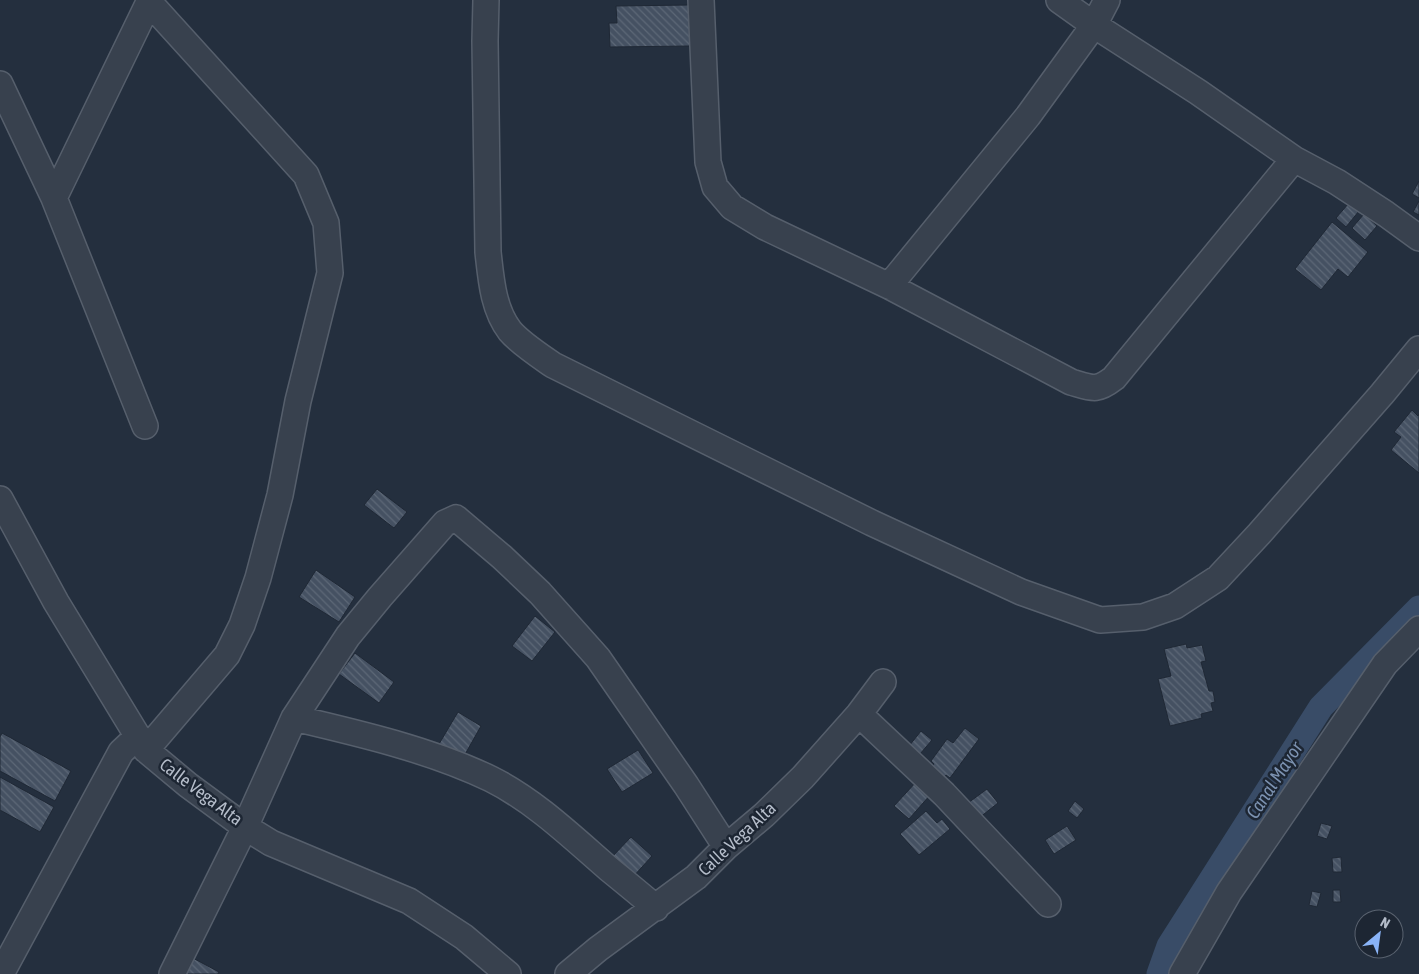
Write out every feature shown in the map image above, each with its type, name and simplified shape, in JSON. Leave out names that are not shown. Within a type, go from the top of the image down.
[{"type":"street","points":[[486,0],[488,252],[491,282],[498,308],[510,331],[553,365],[872,523],[1021,592],[1100,620],[1143,617],[1175,606],[1218,578],[1382,394],[1419,349]]},
{"type":"street","points":[[701,0],[708,162],[715,187],[732,207],[765,227],[889,286],[1071,382],[1091,388],[1104,386],[1114,378],[1294,159]]},
{"type":"street","points":[[1059,0],[1094,25],[1198,92],[1294,159],[1337,182],[1419,238]]},
{"type":"street","points":[[889,286],[1028,116],[1094,25],[1107,0]]},
{"type":"street","points":[[1,974],[121,752],[142,743],[227,655],[242,625],[258,578],[280,495],[298,402],[330,274],[326,223],[306,175],[150,1],[54,198]]},
{"type":"street","points":[[0,84],[54,198],[145,426]]},
{"type":"street","name":"Calle Vega Alta","points":[[0,499],[56,602],[142,743],[188,785],[245,827],[271,843],[409,901],[464,937],[508,974]]},
{"type":"street","points":[[172,974],[245,827],[294,718],[348,636],[445,523],[456,518],[502,557],[540,594],[598,658],[686,785],[726,847]]},
{"type":"street","points":[[1182,974],[1234,884],[1385,664],[1419,629]]},
{"type":"street","name":"Calle Vega Alta","points":[[568,974],[696,877],[726,847],[764,815],[803,777],[859,714],[883,682]]},
{"type":"street","points":[[859,714],[944,794],[1048,904]]},
{"type":"street","points":[[294,718],[351,731],[410,749],[450,762],[491,780],[534,806],[656,908]]},
{"type":"building","points":[[689,5],[690,46],[610,47],[609,23],[617,23],[616,6]]},
{"type":"building","points":[[1419,181],[1419,198],[1412,194]]},
{"type":"building","points":[[1419,201],[1419,215],[1413,212]]},
{"type":"building","points":[[1349,203],[1359,211],[1346,227],[1336,218]]},
{"type":"building","points":[[1364,214],[1377,226],[1365,240],[1352,228]]},
{"type":"building","points":[[1332,222],[1368,252],[1348,277],[1338,269],[1321,290],[1295,269]]},
{"type":"building","points":[[1412,410],[1418,416],[1419,414],[1419,473],[1391,450],[1401,437],[1394,432]]},
{"type":"building","points":[[377,489],[407,512],[394,528],[364,505]]},
{"type":"building","points":[[316,570],[355,597],[339,622],[299,597]]},
{"type":"building","points":[[535,616],[555,632],[532,661],[512,646]]},
{"type":"building","points":[[1186,644],[1187,648],[1202,645],[1206,661],[1201,662],[1209,691],[1213,691],[1215,702],[1211,703],[1213,711],[1201,714],[1202,718],[1170,726],[1158,679],[1171,676],[1164,649]]},
{"type":"building","points":[[355,653],[394,682],[379,703],[339,674]]},
{"type":"building","points":[[458,712],[481,726],[463,758],[439,744]]},
{"type":"building","points":[[965,728],[979,739],[950,778],[946,775],[942,781],[929,771],[934,764],[931,761],[947,739],[953,743]]},
{"type":"building","points":[[921,731],[932,740],[920,754],[909,746]]},
{"type":"building","points":[[2,733],[71,771],[55,801],[0,771],[0,737]]},
{"type":"building","points":[[638,750],[653,773],[622,792],[607,769]]},
{"type":"building","points":[[0,777],[54,807],[40,832],[0,810]]},
{"type":"building","points":[[917,781],[931,794],[909,819],[894,806]]},
{"type":"building","points":[[987,789],[998,803],[979,818],[968,803]]},
{"type":"building","points":[[1075,801],[1084,809],[1077,818],[1068,811]]},
{"type":"building","points":[[926,811],[937,823],[942,819],[950,829],[919,855],[900,834]]},
{"type":"building","points":[[1321,823],[1332,826],[1327,839],[1317,836]]},
{"type":"building","points":[[1067,826],[1076,840],[1054,854],[1045,840]]},
{"type":"building","points":[[631,837],[652,856],[632,878],[611,858]]},
{"type":"building","points":[[1341,857],[1342,872],[1333,872],[1332,858]]},
{"type":"building","points":[[1333,890],[1340,890],[1341,902],[1333,902]]},
{"type":"building","points":[[1312,891],[1321,893],[1317,907],[1309,905]]},
{"type":"building","points":[[191,957],[219,972],[218,974],[181,974]]},
{"type":"waterway","name":"Canal Mayor","points":[[1159,974],[1169,946],[1321,707],[1419,608]]}]
